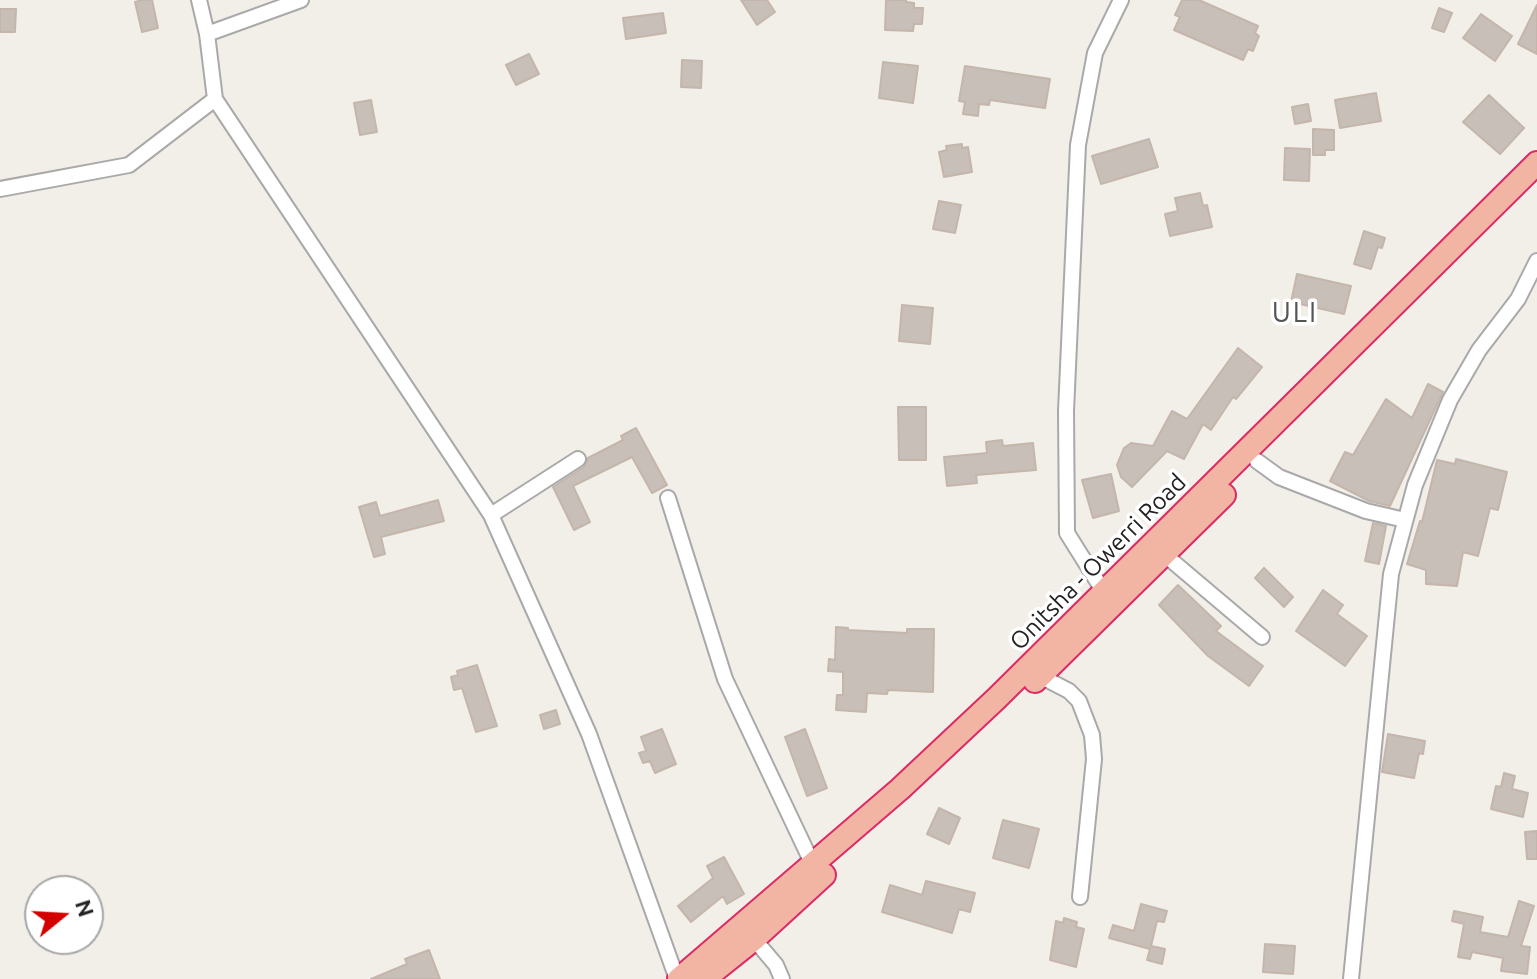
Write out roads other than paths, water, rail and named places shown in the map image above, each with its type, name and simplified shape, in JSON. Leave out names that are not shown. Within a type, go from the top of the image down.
[{"type":"highway","name":"Onitsha - Owerri Road","points":[[678,979],[813,865],[997,698],[1537,163]]},
{"type":"highway","name":"Onitsha - Owerri Road","points":[[704,979],[754,939],[1040,676],[1537,184]]},
{"type":"street","points":[[199,0],[207,34],[215,99],[491,515],[589,734],[678,979]]},
{"type":"street","points":[[207,34],[301,0]]},
{"type":"street","points":[[1104,592],[1067,533],[1066,411],[1078,145],[1095,53],[1121,0]]},
{"type":"street","points":[[0,189],[129,165],[215,99]]},
{"type":"street","points":[[1351,979],[1389,589],[1405,520],[1415,485],[1450,400],[1479,350],[1518,299],[1537,261]]},
{"type":"street","points":[[491,515],[578,459]]},
{"type":"street","points":[[1257,461],[1279,477],[1294,483],[1366,511],[1405,520]]},
{"type":"street","points":[[668,498],[725,679],[813,865]]},
{"type":"street","points":[[1165,555],[1262,637]]},
{"type":"street","points":[[1040,676],[1069,691],[1079,701],[1092,735],[1094,759],[1080,897]]},
{"type":"street","points":[[754,939],[776,965],[782,979]]},
{"type":"district","name":"ULI","points":[[1295,313]]}]
